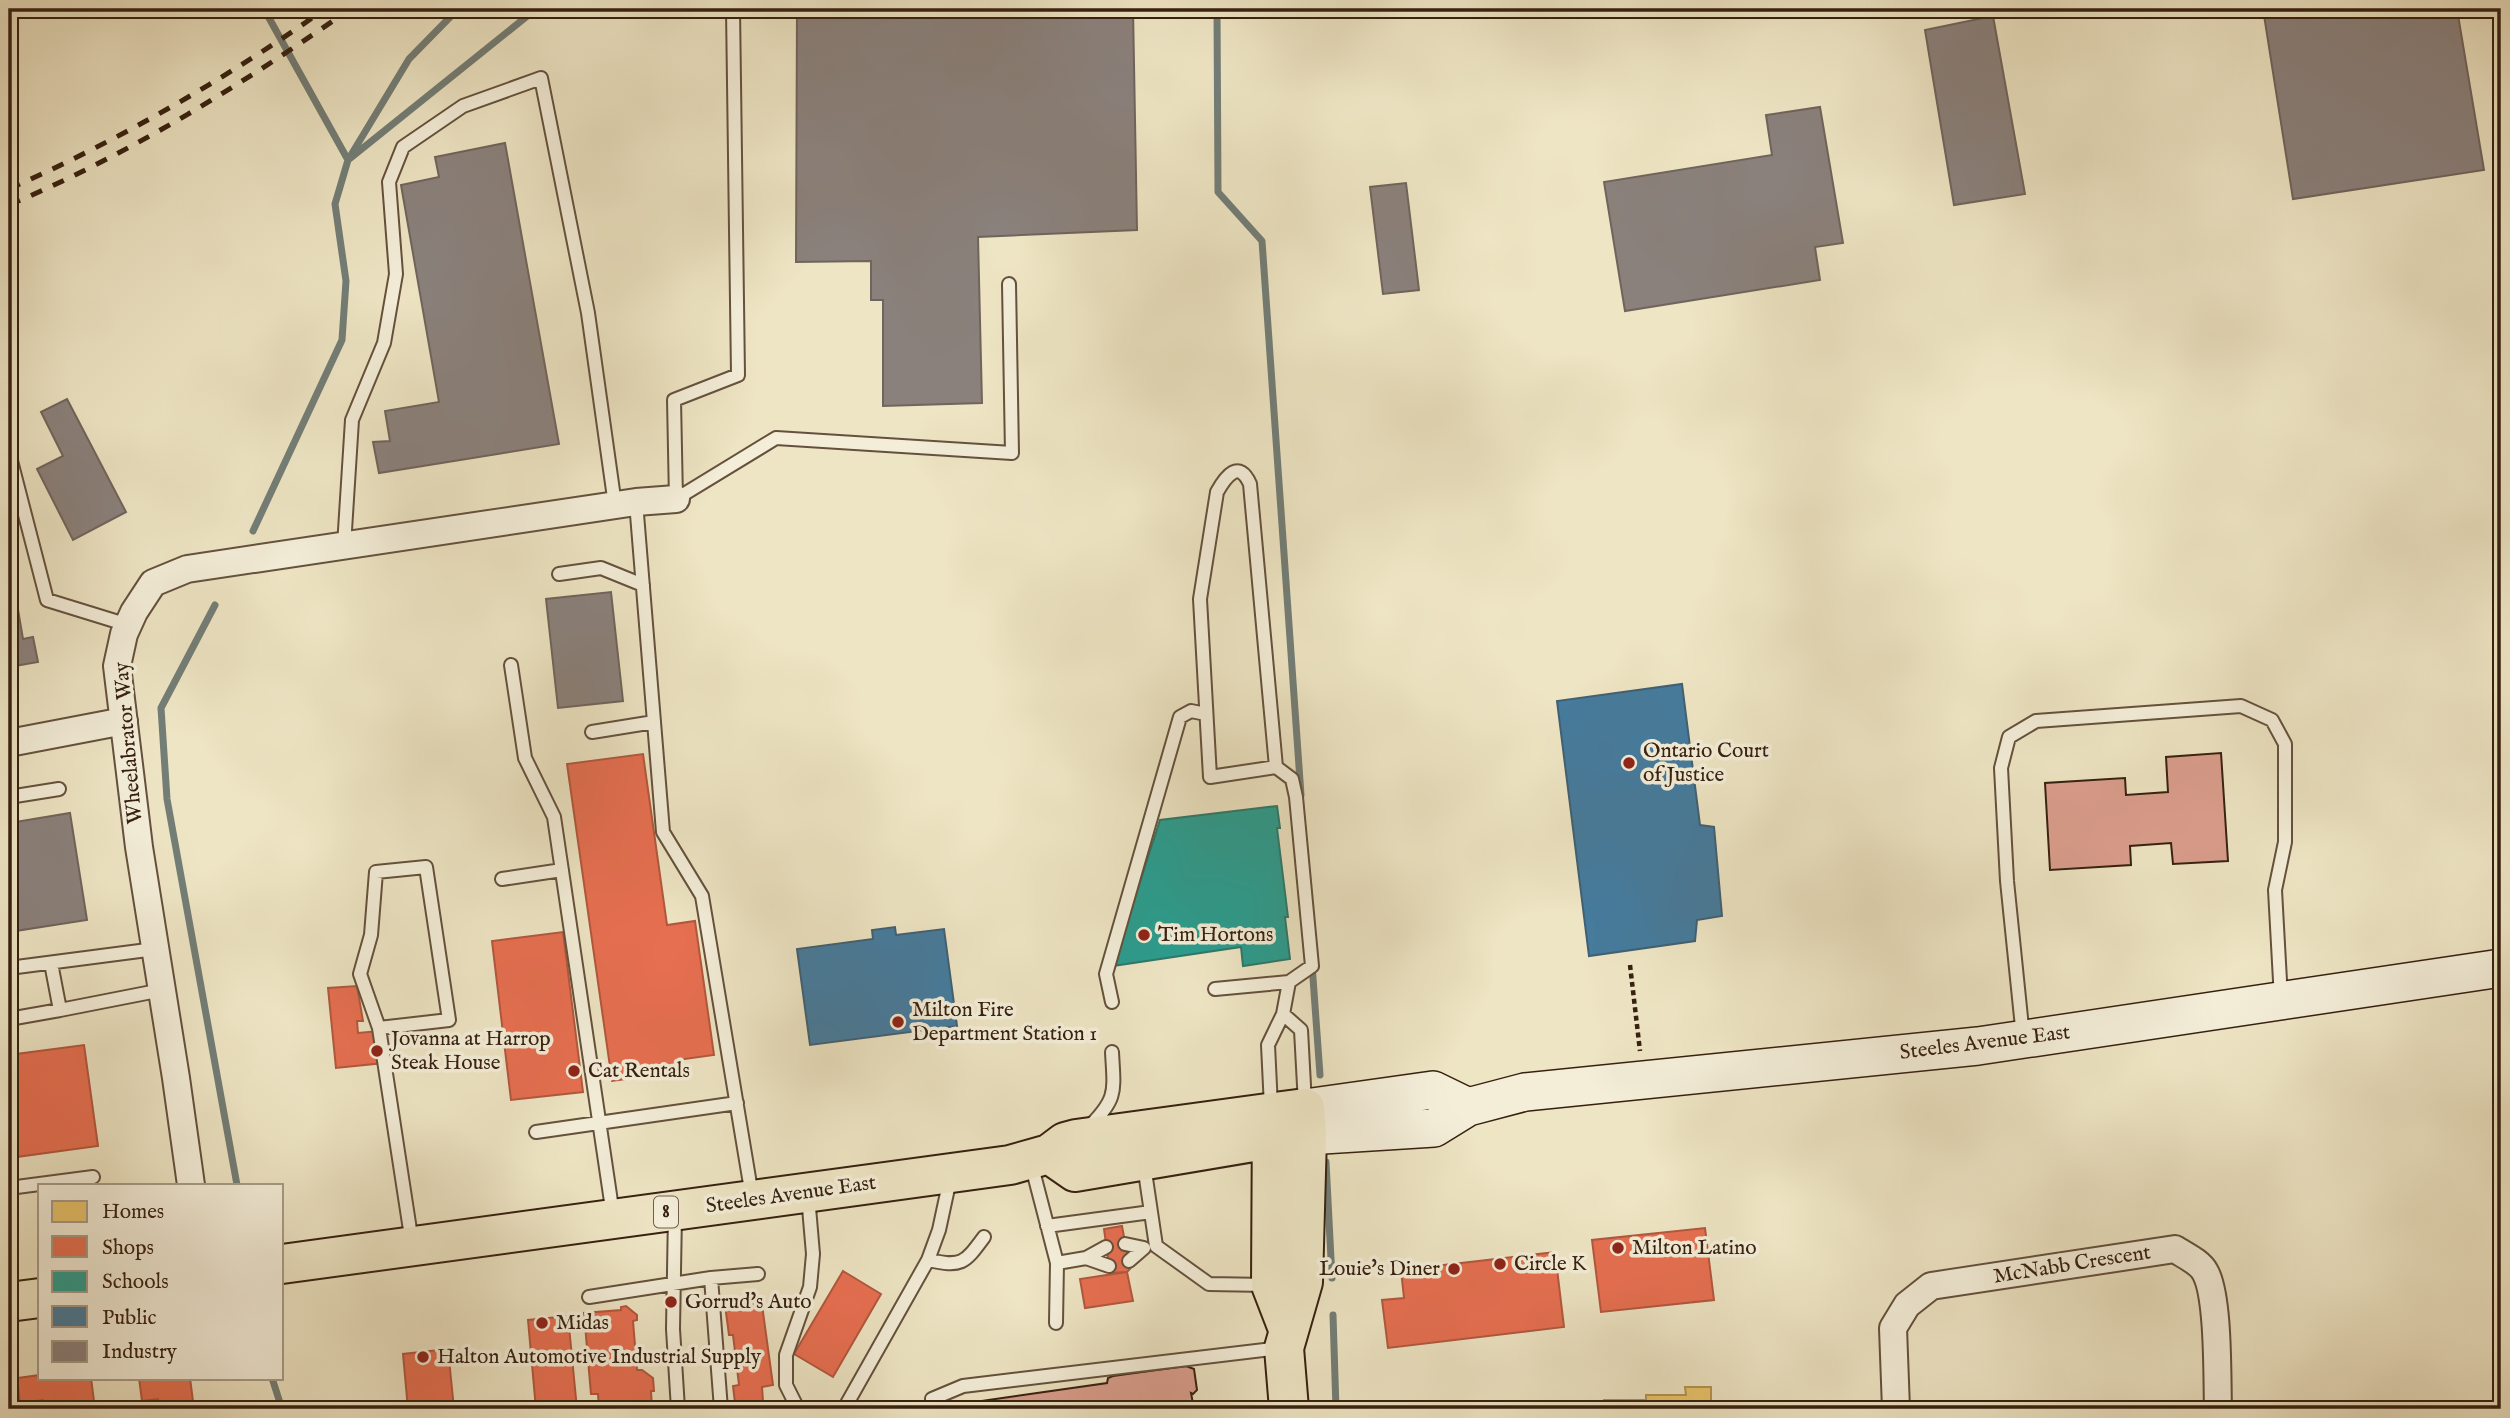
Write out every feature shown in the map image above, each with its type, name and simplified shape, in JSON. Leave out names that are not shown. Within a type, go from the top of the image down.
[{"type":"main road","name":"Steeles Avenue East","points":[[1052,1151],[1075,1172],[1143,1161],[1433,1090],[1468,1107],[1525,1092],[2024,1039],[2501,968]]},
{"type":"main road","name":"Steeles Avenue East","points":[[284,1264],[1010,1165],[1052,1151],[1289,1124]]},
{"type":"main road","points":[[1289,1124],[1271,1285],[1286,1338],[1289,1409]]},
{"type":"main road","points":[[1286,1338],[1303,1282],[1289,1124]]},
{"type":"main road","points":[[9,1302],[38,1298]]},
{"type":"street","name":"Wheelabrator Way","points":[[191,1184],[139,847],[117,666],[128,625],[153,583],[187,569],[626,504],[676,499]]},
{"type":"street","points":[[9,743],[124,721]]},
{"type":"street","name":"McNabb Crescent","points":[[1896,1409],[1893,1328],[1907,1305],[1931,1286],[2175,1249],[2204,1269],[2211,1287],[2218,1409]]},
{"type":"lane","points":[[676,499],[674,400],[738,375],[733,9]]},
{"type":"lane","points":[[344,546],[352,420],[384,344],[396,274],[389,183],[403,147],[463,106],[541,78],[643,585],[663,832],[702,896],[752,1199]]},
{"type":"lane","points":[[676,499],[776,438],[1012,453],[1009,284]]},
{"type":"lane","points":[[9,453],[47,600],[128,625]]},
{"type":"lane","points":[[1216,989],[1289,982],[1312,966],[1292,779],[1276,767],[1210,777],[1200,599],[1217,492],[1223,480],[1233,472],[1240,471],[1246,475],[1250,484],[1276,767]]},
{"type":"lane","points":[[559,574],[601,568],[643,585]]},
{"type":"lane","points":[[511,665],[525,758],[554,817],[613,1219]]},
{"type":"lane","points":[[2024,1039],[2007,881],[2001,768],[2008,737],[2036,721],[2241,706],[2272,720],[2286,744],[2285,842],[2275,890],[2281,999]]},
{"type":"lane","points":[[1112,1002],[1106,974],[1180,717],[1191,711],[1206,714]]},
{"type":"lane","points":[[592,732],[654,722]]},
{"type":"lane","points":[[9,797],[60,789]]},
{"type":"lane","points":[[379,1028],[449,1020],[426,867],[376,872],[371,935],[360,974],[379,1028],[413,1246]]},
{"type":"lane","points":[[502,879],[562,870]]},
{"type":"lane","points":[[9,968],[155,949]]},
{"type":"lane","points":[[51,963],[60,1010]]},
{"type":"lane","points":[[1289,982],[1283,1014],[1268,1045],[1289,1124]]},
{"type":"lane","points":[[9,1019],[162,990]]},
{"type":"lane","points":[[1283,1014],[1301,1030],[1289,1124]]},
{"type":"lane","points":[[1056,1323],[1056,1263],[1047,1226],[1052,1151],[1104,1113],[1114,1088],[1112,1052]]},
{"type":"lane","points":[[536,1132],[737,1102]]},
{"type":"lane","points":[[1143,1161],[1151,1212],[1150,1247]]},
{"type":"lane","points":[[844,1409],[928,1260],[939,1230],[952,1173]]},
{"type":"lane","points":[[40,1184],[93,1177]]},
{"type":"lane","points":[[9,1188],[38,1184]]},
{"type":"lane","points":[[798,1409],[786,1385],[786,1355],[810,1287],[813,1254],[807,1192]]},
{"type":"lane","points":[[675,1211],[673,1329],[678,1409]]},
{"type":"lane","points":[[1047,1226],[1151,1212]]},
{"type":"lane","points":[[928,1260],[951,1265],[961,1262],[970,1256],[984,1237]]},
{"type":"lane","points":[[1125,1244],[1150,1247],[1209,1284],[1271,1285]]},
{"type":"lane","points":[[1056,1263],[1086,1258],[1106,1247]]},
{"type":"lane","points":[[1129,1261],[1150,1247]]},
{"type":"lane","points":[[1086,1258],[1109,1266]]},
{"type":"lane","points":[[589,1297],[710,1278],[758,1274]]},
{"type":"lane","points":[[710,1278],[721,1409]]},
{"type":"lane","points":[[934,1409],[932,1399],[963,1386],[1286,1338]]},
{"type":"path","points":[[1630,965],[1644,1080]]},
{"type":"building: Homes","points":[[1685,1387],[1711,1387],[1711,1409],[1563,1409],[1563,1405],[1604,1405],[1604,1400],[1646,1400],[1646,1395],[1686,1395]]},
{"type":"building: Shops","points":[[643,754],[667,925],[695,921],[714,1055],[677,1060],[679,1072],[612,1081],[567,764]]},
{"type":"building: Shops","points":[[563,932],[583,1092],[511,1100],[492,941]]},
{"type":"building: Shops","points":[[357,986],[363,1021],[357,1021],[358,1033],[378,1031],[384,1063],[336,1068],[328,988]]},
{"type":"building: Shops","points":[[84,1045],[98,1146],[9,1158],[9,1055]]},
{"type":"building: Shops","points":[[1122,1226],[1130,1269],[1127,1272],[1110,1273],[1104,1229]]},
{"type":"building: Shops","points":[[1705,1228],[1714,1300],[1601,1312],[1592,1240]]},
{"type":"building: Shops","points":[[1555,1252],[1564,1327],[1388,1348],[1382,1300],[1404,1298],[1401,1270]]},
{"type":"building: Shops","points":[[843,1271],[881,1294],[833,1377],[794,1354]]},
{"type":"building: Shops","points":[[1127,1272],[1133,1301],[1085,1308],[1080,1279]]},
{"type":"building: Shops","points":[[754,1300],[755,1306],[762,1305],[773,1385],[762,1387],[763,1401],[735,1403],[733,1386],[739,1385],[733,1335],[729,1335],[725,1305]]},
{"type":"building: Shops","points":[[626,1306],[637,1315],[637,1320],[633,1321],[637,1370],[642,1370],[653,1378],[652,1409],[599,1409],[598,1394],[591,1394],[584,1313],[621,1310],[621,1307]]},
{"type":"building: Shops","points":[[568,1316],[577,1409],[536,1409],[528,1320]]},
{"type":"building: Shops","points":[[448,1349],[454,1409],[408,1409],[403,1354]]},
{"type":"building: Shops","points":[[38,1375],[38,1380],[91,1380],[95,1409],[44,1409],[43,1400],[20,1403],[17,1378]]},
{"type":"building: Shops","points":[[139,1380],[190,1380],[194,1409],[160,1409],[158,1399],[142,1401]]},
{"type":"building: Schools","points":[[1277,806],[1290,959],[1243,966],[1241,947],[1113,966],[1160,820]]},
{"type":"building: Public","name":"Ontario Court of Justice","points":[[1682,684],[1700,825],[1714,827],[1722,916],[1697,920],[1695,941],[1589,956],[1557,701]]},
{"type":"building: Public","points":[[895,927],[896,935],[944,929],[957,1026],[810,1045],[797,949],[873,939],[872,930]]},
{"type":"building: Industry","points":[[797,9],[1133,9],[1137,230],[978,237],[982,403],[883,406],[883,300],[871,300],[871,261],[796,262]]},
{"type":"building: Industry","points":[[2263,9],[2457,9],[2484,170],[2293,199]]},
{"type":"building: Industry","points":[[1993,16],[2025,194],[1954,205],[1925,30]]},
{"type":"building: Industry","points":[[1820,107],[1843,243],[1815,247],[1820,280],[1625,311],[1604,182],[1772,155],[1766,115]]},
{"type":"building: Industry","points":[[505,143],[559,444],[379,473],[373,442],[390,441],[385,411],[439,402],[401,185],[439,177],[435,157]]},
{"type":"building: Industry","points":[[1406,183],[1419,290],[1383,294],[1370,187]]},
{"type":"building: Industry","points":[[67,399],[126,512],[73,540],[37,469],[63,456],[41,412]]},
{"type":"building: Industry","points":[[9,557],[23,639],[33,637],[38,662],[9,667]]},
{"type":"building: Industry","points":[[611,592],[623,701],[558,708],[546,599]]},
{"type":"building: Industry","points":[[70,813],[87,920],[9,932],[9,823]]},
{"type":"building: Other","points":[[2221,753],[2228,861],[2173,864],[2171,843],[2130,846],[2131,865],[2050,870],[2045,783],[2125,778],[2126,795],[2168,792],[2166,757]]},
{"type":"building: Other","points":[[1186,1366],[1194,1369],[1197,1390],[1191,1393],[1194,1409],[968,1409],[967,1403],[1107,1383],[1108,1378],[1113,1376]]},
{"type":"waterway","points":[[264,9],[348,160],[409,59],[458,9]]},
{"type":"waterway","points":[[253,531],[342,340],[346,281],[335,204],[348,160],[536,9]]},
{"type":"waterway","points":[[1217,9],[1218,192],[1262,241],[1301,795]]},
{"type":"waterway","points":[[215,605],[161,708],[167,799],[237,1184]]},
{"type":"waterway","points":[[1312,964],[1320,1075]]},
{"type":"waterway","points":[[1326,1162],[1332,1278]]},
{"type":"waterway","points":[[1333,1315],[1336,1409]]},
{"type":"waterway","points":[[273,1380],[282,1409]]},
{"type":"railway","points":[[9,189],[91,150],[171,107],[249,60],[325,9]]},
{"type":"railway","points":[[9,205],[98,163],[185,116],[350,9]]},
{"type":"place","name":"Ontario Court of Justice","points":[[1629,763]]},
{"type":"place","name":"Tim Hortons","points":[[1144,935]]},
{"type":"place","name":"Milton Fire Department Station 1","points":[[898,1022]]},
{"type":"place","name":"Jovanna at Harrop Steak House","points":[[377,1051]]},
{"type":"place","name":"Cat Rentals","points":[[574,1071]]},
{"type":"place","name":"Milton Latino","points":[[1618,1248]]},
{"type":"place","name":"Circle K","points":[[1500,1264]]},
{"type":"place","name":"Louie's Diner","points":[[1454,1269]]},
{"type":"place","name":"Gorrud's Auto","points":[[671,1302]]},
{"type":"place","name":"Midas","points":[[542,1323]]},
{"type":"place","name":"Halton Automotive Industrial Supply","points":[[423,1357]]}]
